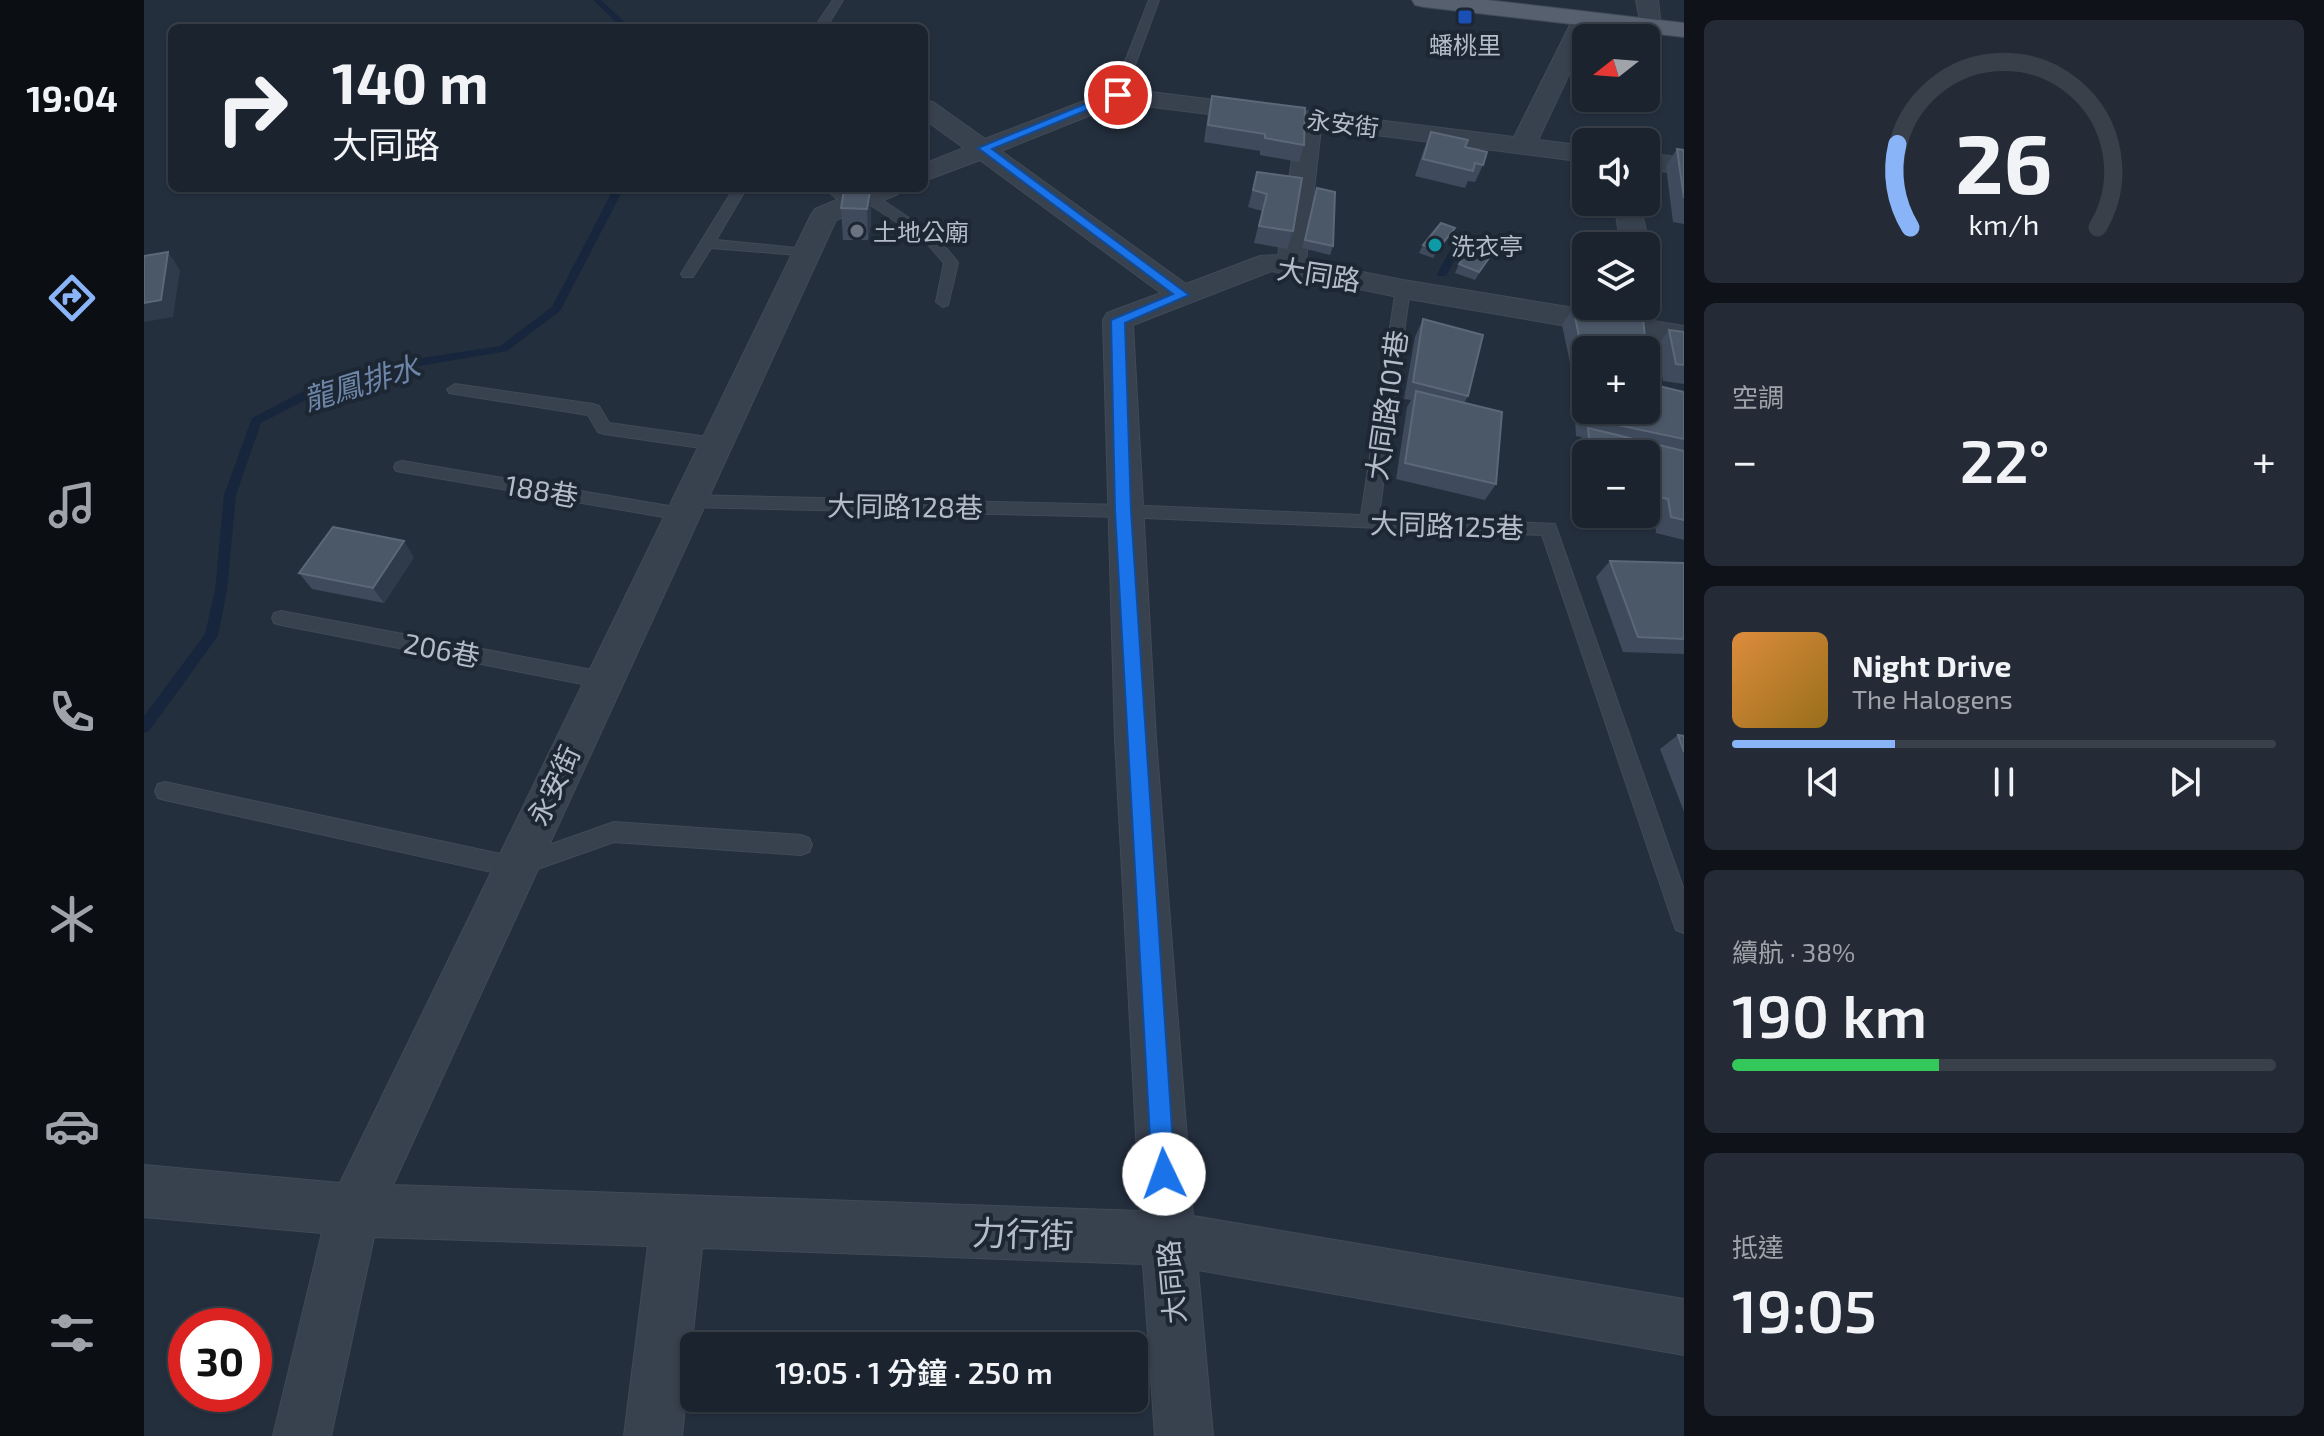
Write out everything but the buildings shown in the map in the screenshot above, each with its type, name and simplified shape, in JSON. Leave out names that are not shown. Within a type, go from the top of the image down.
[{"type":"main road","points":[[1424,0],[1570,12],[1684,8]]},
{"type":"main road","points":[[1605,0],[1649,10],[1684,30]]},
{"type":"street","points":[[1523,145],[1570,12]]},
{"type":"street","name":"永安街","points":[[928,171],[1118,95],[1572,152]]},
{"type":"street","points":[[928,110],[1183,295]]},
{"type":"street","points":[[1291,266],[1310,119]]},
{"type":"street","points":[[1660,163],[1684,166]]},
{"type":"street","name":"永安街","points":[[302,1436],[354,1210],[806,253],[825,215],[860,194]]},
{"type":"street","name":"大同路","points":[[1184,1436],[1167,1238],[1123,511],[1118,320],[1270,262],[1403,289],[1660,323]]},
{"type":"street","name":"力行街","points":[[144,1191],[354,1210],[1167,1238],[1684,1327]]},
{"type":"street","points":[[653,1436],[678,1221]]},
{"type":"lane","points":[[823,24],[838,0]]},
{"type":"lane","points":[[1118,95],[1154,0]]},
{"type":"lane","points":[[688,274],[737,192]]},
{"type":"lane","points":[[860,194],[930,238],[951,263],[943,302]]},
{"type":"lane","points":[[707,243],[806,253]]},
{"type":"lane","name":"大同路101巷","points":[[1369,522],[1403,289]]},
{"type":"lane","points":[[455,389],[593,410],[604,428],[715,444]]},
{"type":"lane","name":"188巷","points":[[402,467],[684,508]]},
{"type":"lane","name":"大同路128巷","points":[[684,508],[1123,511]]},
{"type":"lane","name":"大同路125巷","points":[[1123,511],[1549,529],[1684,922]]},
{"type":"lane","name":"206巷","points":[[281,618],[603,680]]},
{"type":"lane","points":[[165,791],[515,867],[614,832],[801,845]]},
{"type":"waterway","name":"龍鳳排水","points":[[597,0],[623,24]]},
{"type":"waterway","name":"龍鳳排水","points":[[144,727],[211,636],[221,590],[230,495],[256,421],[317,389],[402,365],[503,349],[556,309],[617,192]]},
{"type":"waterway","points":[[1442,274],[1461,237]]},
{"type":"place","name":"蟠桃里","points":[[1465,17]]},
{"type":"place","name":"土地公廟","points":[[857,231]]},
{"type":"place","name":"洗衣亭","points":[[1435,245]]},
{"type":"route","points":[[1118,95],[984,148],[1183,295],[1118,320],[1123,511],[1164,1174]]}]
